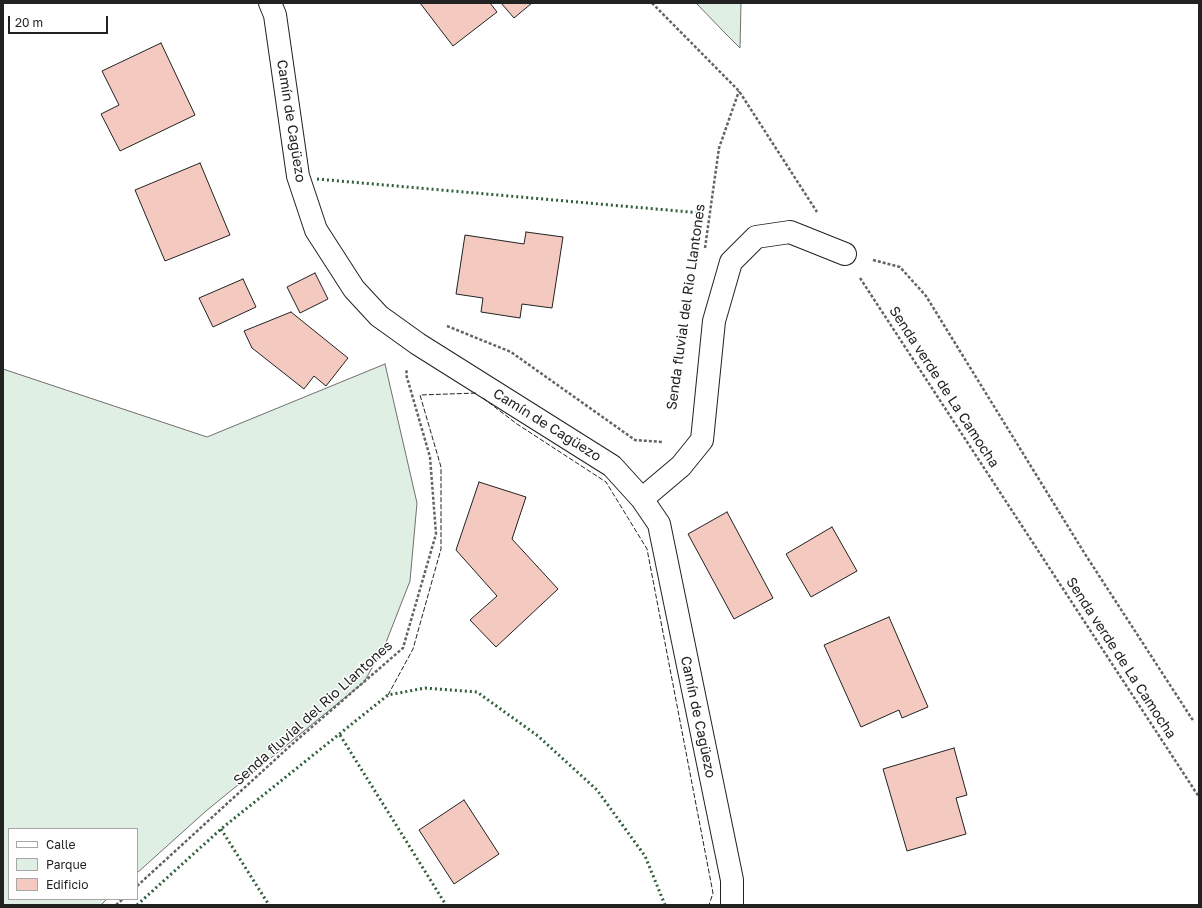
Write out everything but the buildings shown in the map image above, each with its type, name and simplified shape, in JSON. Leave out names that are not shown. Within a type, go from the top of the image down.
[{"type":"street","name":"Camín de Cagüezo","points":[[270,3],[275,15],[298,176],[316,230],[354,289],[379,316],[418,344],[612,466],[642,499],[658,524],[732,880],[732,905]]},
{"type":"street","points":[[642,499],[681,466],[702,440],[714,321],[731,262],[756,237],[790,232],[845,254]]},
{"type":"path","points":[[652,3],[738,91],[819,215]]},
{"type":"path","name":"Senda fluvial del Rio Llantones","points":[[704,255],[719,148],[738,91]]},
{"type":"path","points":[[845,254],[900,267],[926,296],[1085,554],[1194,722]]},
{"type":"path","name":"Senda verde de La Camocha","points":[[845,254],[1199,797]]},
{"type":"path","name":"Senda fluvial del Rio Llantones","points":[[138,885],[290,746],[403,648],[436,534],[430,457],[406,374],[427,318],[511,352],[635,440],[665,442]]},
{"type":"green space","points":[[696,3],[741,3],[740,48],[725,33]]},
{"type":"green space","points":[[385,364],[417,503],[410,581],[385,645],[364,682],[206,811],[138,872],[138,828],[8,828],[8,900],[106,900],[101,905],[3,905],[3,369],[207,437]]},
{"type":"hedge","points":[[317,179],[701,213]]},
{"type":"hedge","points":[[137,905],[221,829],[388,695],[425,688],[477,692],[538,736],[597,790],[645,856],[665,905]]},
{"type":"hedge","points":[[340,735],[446,905]]},
{"type":"hedge","points":[[221,829],[269,905]]},
{"type":"fence","points":[[388,695],[413,649],[441,549],[441,467],[420,395],[477,393]]},
{"type":"fence","points":[[483,398],[517,424],[606,482],[647,549],[713,893],[709,905]]}]
